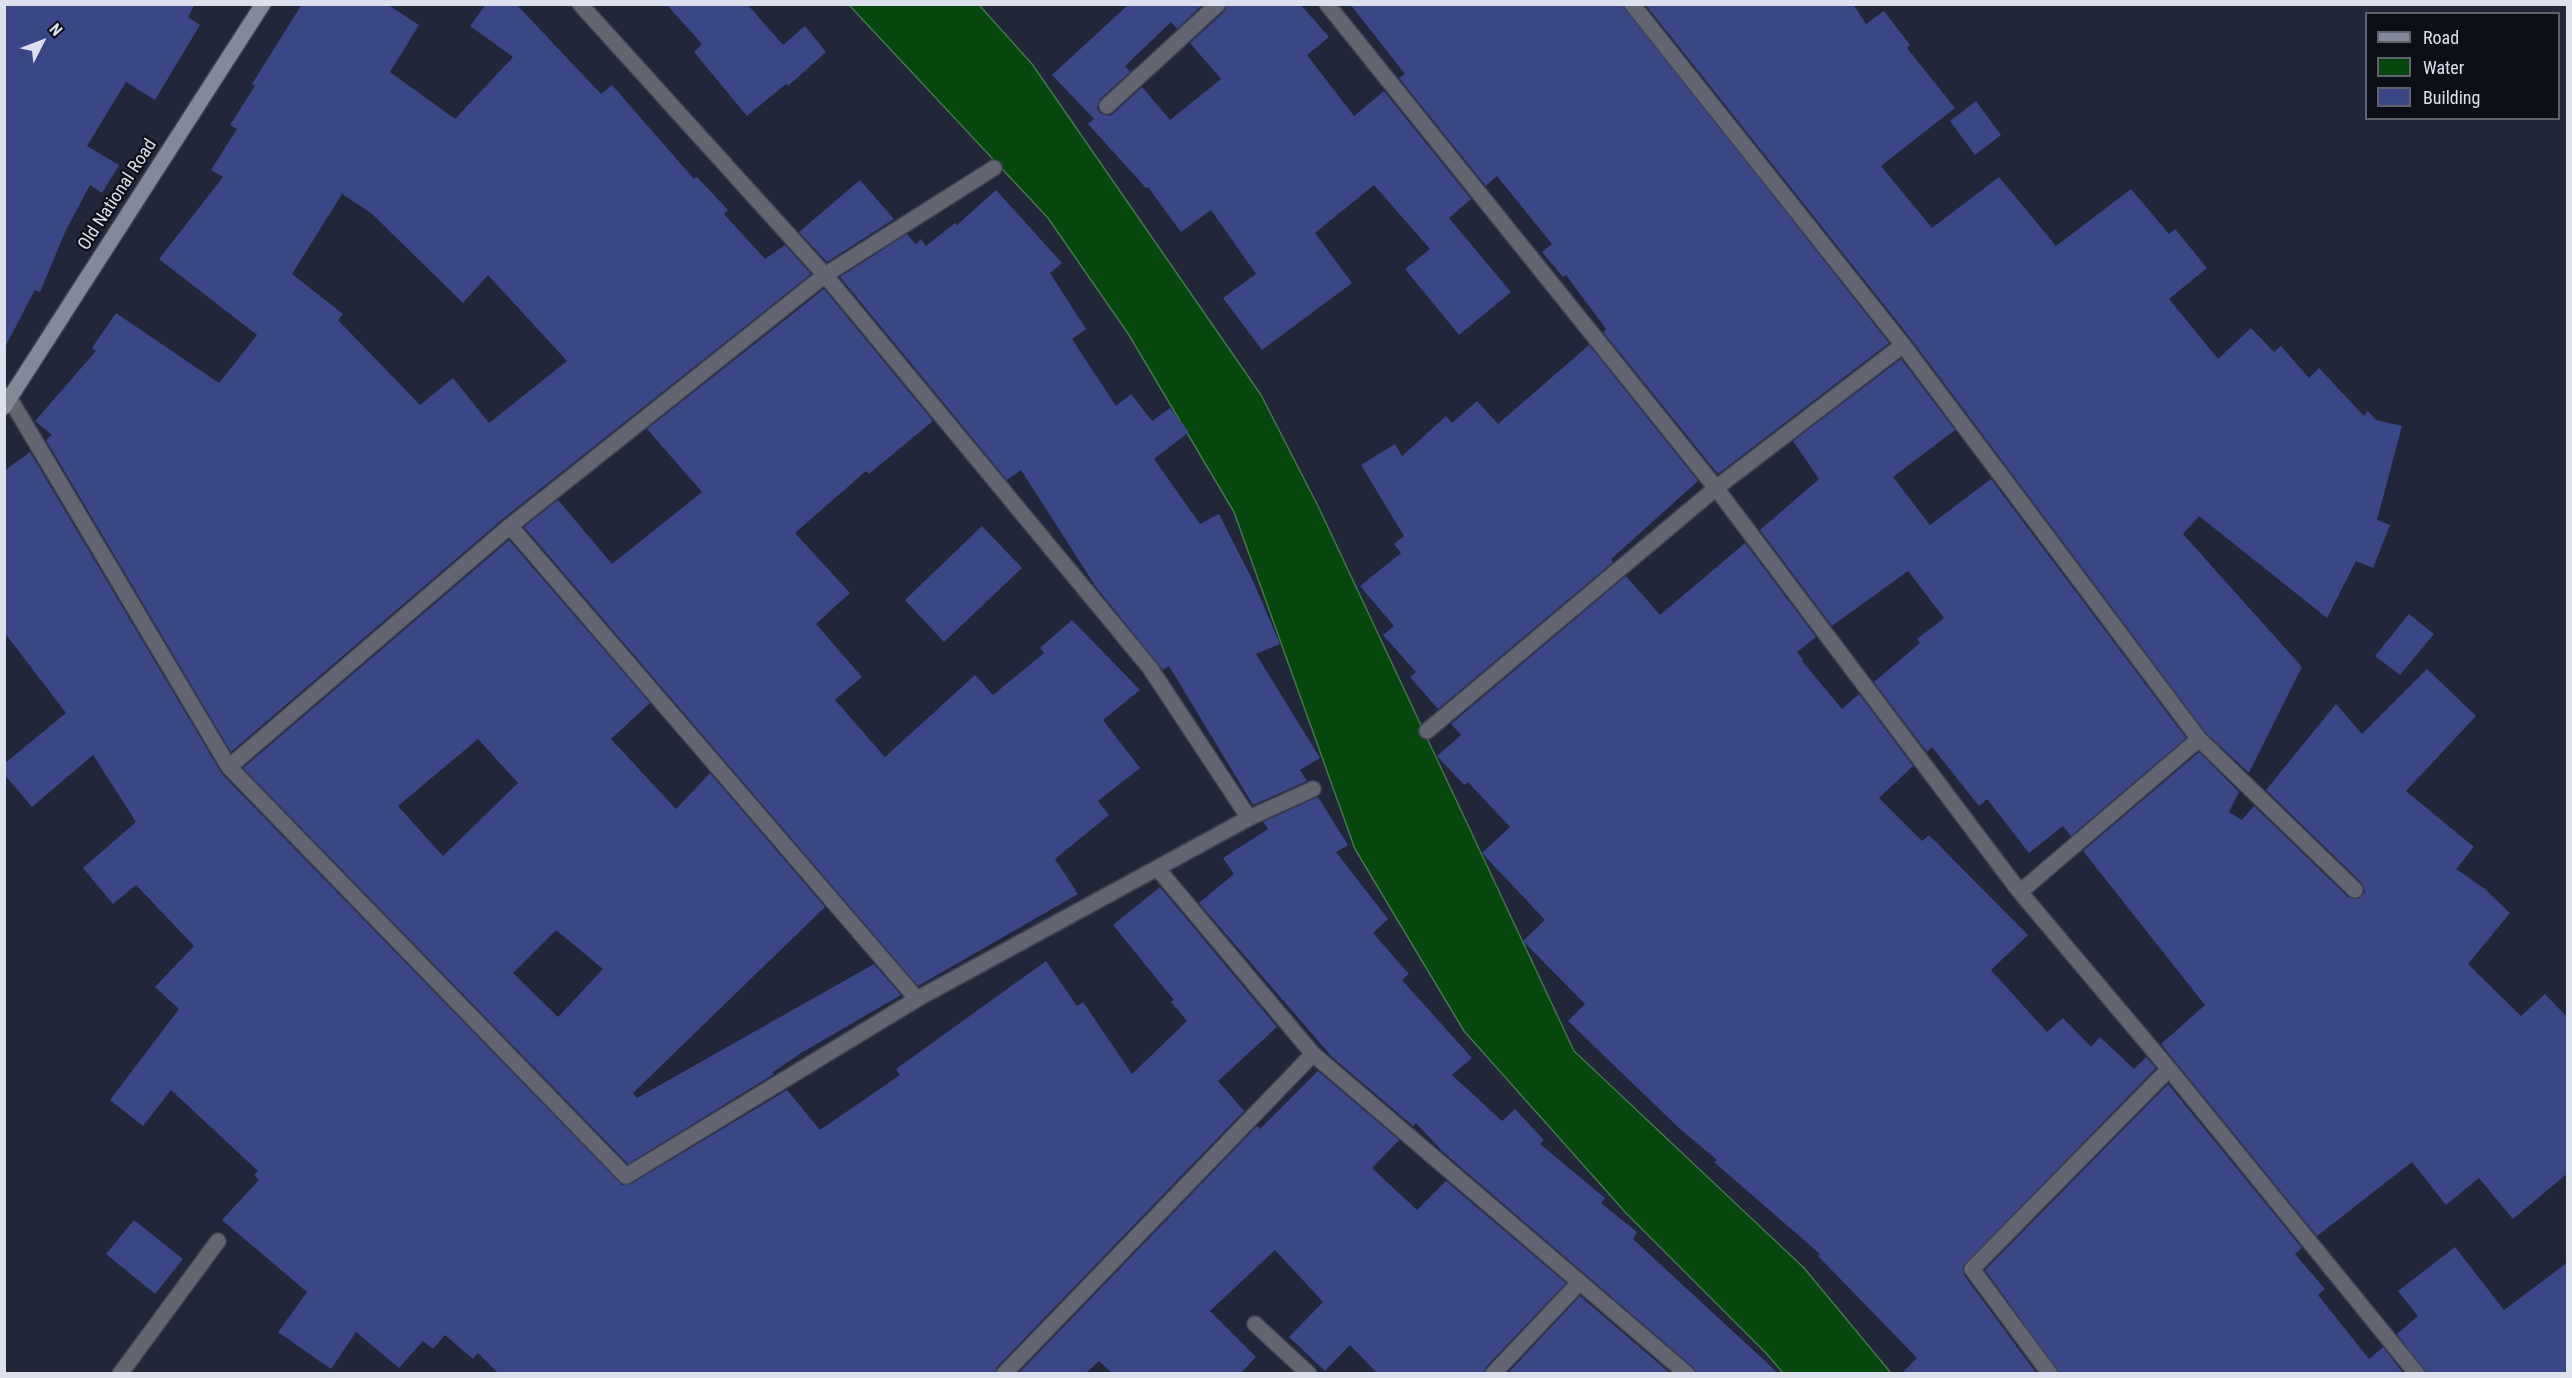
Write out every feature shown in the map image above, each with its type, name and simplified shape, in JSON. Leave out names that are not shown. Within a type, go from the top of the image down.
[{"type":"main road","name":"Old National Road","points":[[6,400],[263,4]]},
{"type":"street","points":[[580,4],[825,275],[1150,668],[1250,818]]},
{"type":"street","points":[[1107,106],[1218,4]]},
{"type":"street","points":[[1327,4],[1716,488],[2020,892],[2169,1069],[2417,1374]]},
{"type":"street","points":[[1632,4],[1903,345],[2199,739],[2355,891]]},
{"type":"street","points":[[229,767],[510,526],[825,275],[994,168]]},
{"type":"street","points":[[1427,731],[1716,488],[1903,345]]},
{"type":"street","points":[[6,400],[229,767],[626,1176],[917,999],[1250,818],[1313,789]]},
{"type":"street","points":[[510,526],[917,999]]},
{"type":"street","points":[[2020,892],[2199,739]]},
{"type":"street","points":[[1157,868],[1313,1054],[1688,1374]]},
{"type":"street","points":[[1004,1374],[1313,1054]]},
{"type":"street","points":[[2050,1374],[1972,1269],[2169,1069]]},
{"type":"street","points":[[120,1374],[218,1241]]},
{"type":"street","points":[[1493,1374],[1580,1283]]},
{"type":"street","points":[[1255,1324],[1309,1374]]},
{"type":"water","points":[[849,5],[979,5],[1032,64],[1261,395],[1318,506],[1574,1051],[1804,1268],[1891,1373],[1783,1373],[1766,1353],[1626,1213],[1464,1031],[1355,849],[1234,512],[1129,335],[1048,218]]},
{"type":"building","points":[[4,4],[195,4],[188,17],[200,25],[155,100],[126,82],[87,146],[119,165],[102,193],[90,185],[66,230],[40,292],[35,290],[4,349]]},
{"type":"building","points":[[302,4],[387,4],[419,25],[390,72],[455,119],[513,57],[470,26],[486,4],[516,4],[601,94],[612,85],[694,179],[697,177],[728,210],[724,214],[765,259],[785,245],[811,274],[504,518],[231,752],[46,440],[52,435],[35,421],[96,351],[92,348],[116,313],[219,383],[257,335],[159,259],[223,177],[211,170],[237,129],[230,125],[255,86],[252,84]],"holes":[[[342,194],[371,213],[463,303],[488,275],[567,361],[489,423],[453,378],[420,405],[338,320],[343,314],[292,274]]]},
{"type":"building","points":[[666,4],[747,4],[783,45],[805,26],[826,52],[788,86],[786,84],[747,116],[694,52],[702,44]]},
{"type":"building","points":[[1129,4],[1203,4],[1177,29],[1171,22],[1125,66],[1130,72],[1100,99],[1097,108],[1100,113],[1109,116],[1113,114],[1142,87],[1170,120],[1221,79],[1190,43],[1225,11],[1227,4],[1300,4],[1329,37],[1307,55],[1354,116],[1384,91],[1471,199],[1449,218],[1511,292],[1459,335],[1405,269],[1430,249],[1374,185],[1315,233],[1352,283],[1262,350],[1223,298],[1256,274],[1211,210],[1181,232],[1148,187],[1146,188],[1088,124],[1094,119],[1052,75]]},
{"type":"building","points":[[1350,4],[1622,4],[1889,343],[1718,474],[1603,332],[1606,329],[1566,275],[1563,277],[1542,252],[1552,244],[1497,176],[1486,186],[1399,78],[1405,74]]},
{"type":"building","points":[[1645,4],[1853,4],[1866,24],[1884,11],[1910,45],[1907,48],[1955,108],[1881,166],[1932,228],[1999,177],[2056,246],[2131,189],[2169,234],[2175,229],[2207,268],[2169,299],[2218,359],[2251,328],[2274,352],[2281,346],[2309,378],[2319,368],[2364,416],[2368,411],[2376,420],[2402,426],[2377,520],[2390,525],[2373,568],[2356,561],[2327,618],[2199,516],[2183,534],[2302,667],[2249,773],[2206,733],[1911,339]]},
{"type":"building","points":[[1976,101],[2001,135],[1975,155],[1950,121]]},
{"type":"building","points":[[860,180],[894,219],[827,262],[799,232]]},
{"type":"building","points":[[996,190],[1062,263],[1050,273],[1086,329],[1072,339],[1116,406],[1131,394],[1152,421],[1170,408],[1189,432],[1154,459],[1200,524],[1219,514],[1253,581],[1280,644],[1256,654],[1320,758],[1300,770],[1307,781],[1253,805],[1169,666],[1163,670],[1096,587],[1021,470],[1007,480],[840,277],[907,234],[916,244],[921,239],[926,246],[955,223],[957,225]]},
{"type":"building","points":[[824,289],[933,421],[869,474],[866,471],[795,533],[850,593],[816,624],[862,677],[835,700],[885,757],[975,675],[993,695],[1044,653],[1040,648],[1072,620],[1140,690],[1103,720],[1140,768],[1098,801],[1109,815],[1055,859],[1078,894],[918,986],[524,527],[558,500],[612,564],[702,492],[647,429]]},
{"type":"building","points":[[1589,345],[1698,481],[1611,559],[1613,562],[1438,709],[1410,677],[1416,672],[1383,635],[1394,626],[1360,586],[1401,553],[1394,544],[1404,536],[1361,465],[1395,444],[1402,456],[1446,416],[1452,423],[1477,401],[1498,424]]},
{"type":"building","points":[[1901,359],[1955,430],[1893,477],[1930,525],[1991,479],[2186,738],[2071,836],[2063,826],[2029,853],[1987,799],[1979,806],[1932,747],[1927,752],[1874,682],[1920,643],[1917,639],[1944,618],[1908,571],[1832,626],[1760,530],[1819,479],[1793,441]]},
{"type":"building","points":[[30,452],[222,774],[622,1185],[631,1184],[787,1090],[820,1130],[900,1075],[896,1069],[1046,961],[1077,1006],[1083,1002],[1132,1074],[1187,1021],[1171,1002],[1174,1000],[1113,925],[1160,887],[1277,1027],[1218,1081],[1244,1111],[997,1367],[994,1374],[499,1374],[478,1353],[473,1359],[445,1335],[433,1349],[423,1341],[399,1368],[356,1332],[331,1369],[278,1332],[307,1292],[222,1220],[259,1180],[254,1175],[258,1171],[171,1090],[143,1126],[110,1100],[179,1009],[155,987],[194,946],[136,885],[113,904],[83,868],[136,822],[93,755],[32,807],[4,774],[4,764],[66,713],[4,632],[4,471]]},
{"type":"building","points":[[982,526],[1022,568],[944,642],[905,600]]},
{"type":"building","points":[[509,540],[650,703],[611,739],[676,809],[710,773],[825,907],[633,1093],[637,1098],[874,964],[901,995],[801,1053],[773,1072],[774,1074],[628,1164],[243,768]],"holes":[[[478,739],[518,783],[443,856],[398,806]],[[556,930],[603,969],[558,1017],[513,973]]]},
{"type":"building","points":[[1745,543],[1816,637],[1797,652],[1802,661],[1842,709],[1859,694],[1913,766],[1879,798],[1922,841],[1929,835],[2028,935],[1991,970],[2047,1032],[2063,1018],[2091,1047],[2100,1037],[2134,1069],[2146,1057],[2156,1068],[1963,1266],[1964,1275],[2037,1374],[1901,1374],[1917,1358],[1818,1256],[1820,1254],[1714,1162],[1717,1160],[1680,1129],[1568,1021],[1585,1004],[1523,941],[1545,920],[1482,853],[1510,827],[1468,782],[1464,785],[1437,756],[1461,735],[1451,724],[1626,576],[1660,615]]},
{"type":"building","points":[[2409,614],[2434,634],[2400,675],[2375,656]]},
{"type":"building","points":[[2427,669],[2476,716],[2406,791],[2474,847],[2456,869],[2485,889],[2510,913],[2468,964],[2521,1016],[2545,994],[2568,1018],[2568,1173],[2513,1219],[2479,1178],[2446,1205],[2412,1162],[2317,1236],[2161,1044],[2205,1005],[2083,851],[2199,752],[2239,792],[2229,812],[2242,820],[2254,806],[2348,897],[2358,899],[2365,892],[2362,883],[2266,790],[2336,704],[2362,734]]},
{"type":"building","points":[[1318,797],[1348,845],[1336,852],[1388,919],[1373,933],[1409,974],[1402,980],[1472,1058],[1452,1075],[1502,1121],[1515,1109],[1544,1140],[1540,1144],[1605,1198],[1601,1203],[1637,1232],[1633,1239],[1779,1374],[1696,1374],[1693,1367],[1443,1152],[1416,1123],[1413,1126],[1332,1057],[1199,903],[1234,874],[1223,858],[1268,829],[1263,822]]},
{"type":"building","points":[[1318,1071],[1399,1140],[1372,1168],[1417,1210],[1446,1181],[1566,1283],[1486,1367],[1483,1374],[1378,1374],[1350,1345],[1325,1371],[1289,1337],[1323,1302],[1275,1250],[1210,1311],[1256,1357],[1240,1374],[1113,1374],[1099,1361],[1085,1374],[1018,1374],[1257,1126],[1260,1129]]},
{"type":"building","points":[[2168,1084],[2302,1248],[2295,1254],[2325,1289],[2318,1295],[2369,1359],[2383,1347],[2404,1374],[2060,1374],[1985,1270]]},
{"type":"building","points":[[134,1220],[183,1259],[155,1294],[106,1254]]},
{"type":"building","points":[[2455,1247],[2504,1310],[2568,1262],[2568,1374],[2427,1374],[2397,1334],[2418,1316],[2398,1291]]},
{"type":"building","points":[[1580,1296],[1671,1374],[1507,1374]]}]
